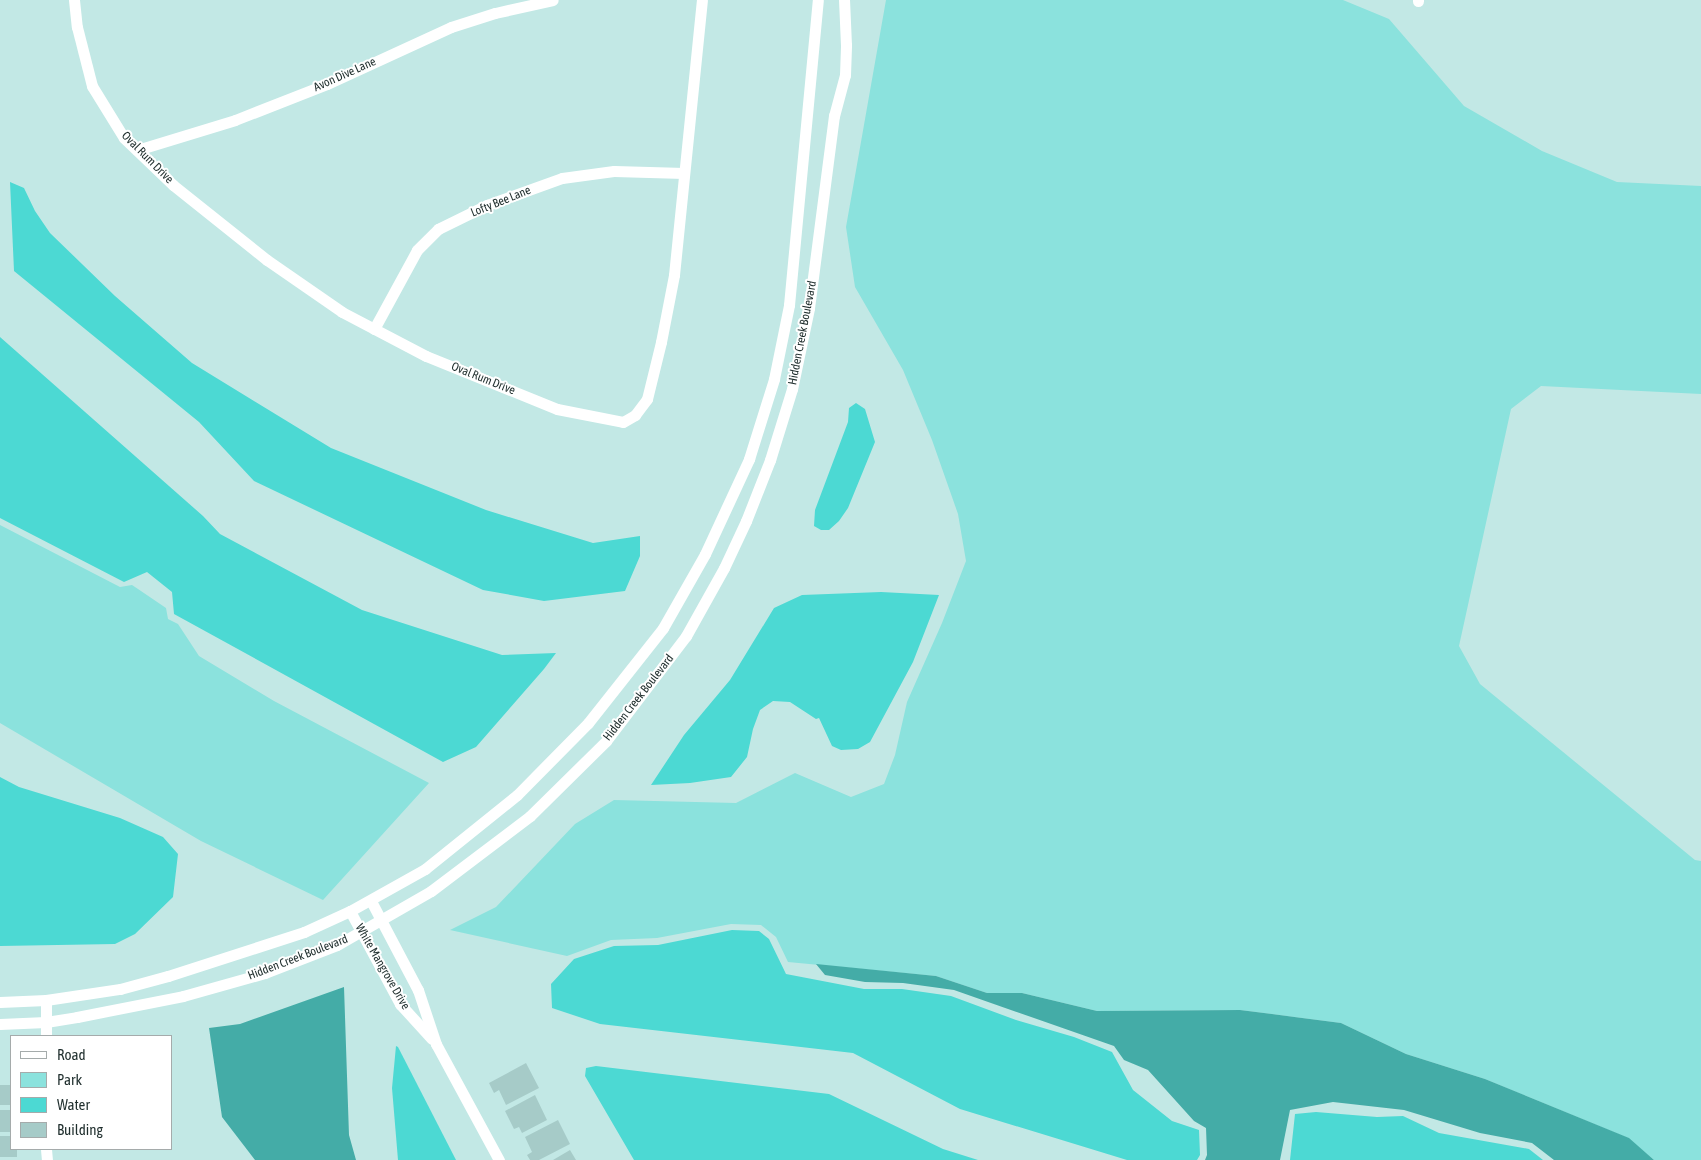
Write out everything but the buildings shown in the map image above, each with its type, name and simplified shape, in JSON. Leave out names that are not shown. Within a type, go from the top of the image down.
[{"type":"street","name":"Oval Rum Drive","points":[[74,0],[77,27],[92,86],[124,138],[173,185],[266,260],[342,312],[426,356],[557,409],[623,422],[635,415],[647,399],[661,342],[674,275],[702,0]]},
{"type":"street","name":"Avon Dive Lane","points":[[136,150],[235,120],[311,90],[451,27],[495,13],[553,0]]},
{"type":"street","name":"Hidden Creek Boulevard","points":[[0,1002],[46,1000],[120,989],[168,976],[304,932],[350,911],[424,870],[517,795],[588,724],[663,628],[705,554],[749,459],[774,379],[789,305],[818,0]]},
{"type":"street","name":"Hidden Creek Boulevard","points":[[0,1024],[46,1022],[116,1011],[183,996],[265,973],[337,945],[431,891],[530,816],[606,741],[686,636],[724,568],[746,521],[770,460],[792,389],[809,308],[834,116],[845,75],[844,0]]},
{"type":"street","name":"Lofty Bee Lane","points":[[374,330],[418,250],[438,229],[487,205],[562,178],[614,171],[684,172]]},
{"type":"street","name":"White Mangrove Drive","points":[[371,901],[418,990],[436,1044],[499,1160]]},
{"type":"street","name":"White Mangrove Drive","points":[[350,911],[400,1004],[436,1044]]},
{"type":"street","points":[[46,1000],[46,1035]]},
{"type":"green space","points":[[886,0],[1343,0],[1389,19],[1464,106],[1542,151],[1617,182],[1701,186],[1701,394],[1541,386],[1511,409],[1459,646],[1480,684],[1695,860],[1701,861],[1701,1160],[1654,1160],[1628,1138],[1485,1079],[1406,1054],[1341,1023],[1240,1010],[1097,1011],[1022,993],[987,993],[936,976],[788,962],[776,937],[761,925],[731,924],[657,938],[611,940],[567,956],[450,930],[496,907],[575,824],[614,800],[736,803],[795,773],[851,797],[884,784],[895,755],[907,702],[942,623],[966,561],[958,514],[932,440],[903,370],[855,287],[846,227]]},
{"type":"green space","points":[[0,525],[120,587],[132,585],[166,608],[168,619],[178,624],[199,656],[274,701],[429,783],[323,900],[201,841],[0,723]]},
{"type":"shaded area","points":[[816,964],[936,976],[987,993],[1022,993],[1097,1011],[1240,1010],[1341,1023],[1406,1054],[1485,1079],[1629,1138],[1654,1160],[1554,1160],[1532,1143],[1480,1133],[1404,1110],[1333,1102],[1290,1110],[1280,1160],[1205,1160],[1207,1155],[1206,1128],[1194,1121],[1148,1070],[1124,1060],[1114,1046],[954,990],[903,983],[865,982],[825,975]]},
{"type":"shaded area","points":[[344,987],[349,1135],[356,1160],[255,1160],[222,1117],[209,1028],[240,1024]]},
{"type":"water","points":[[10,182],[24,188],[35,211],[50,233],[115,296],[192,363],[331,448],[486,510],[593,543],[640,536],[640,556],[625,591],[544,601],[483,590],[254,481],[199,422],[14,271]]},
{"type":"water","points":[[0,337],[203,516],[220,534],[362,610],[502,655],[556,653],[476,747],[443,762],[174,614],[172,592],[147,572],[124,582],[0,518]]},
{"type":"water","points":[[856,403],[865,409],[875,442],[848,508],[839,521],[829,530],[821,530],[814,526],[815,510],[848,422],[849,408]]},
{"type":"water","points":[[881,592],[939,595],[913,662],[870,742],[858,749],[841,750],[832,746],[819,718],[816,719],[790,702],[773,701],[760,710],[753,729],[747,757],[731,777],[690,783],[651,785],[684,735],[730,680],[774,608],[802,595]]},
{"type":"water","points":[[0,777],[19,787],[120,818],[163,837],[178,854],[173,897],[135,934],[115,944],[0,946]]},
{"type":"water","points":[[732,930],[759,931],[769,939],[786,974],[864,989],[902,989],[951,996],[1016,1020],[1074,1037],[1112,1052],[1133,1090],[1172,1121],[1199,1130],[1200,1155],[1197,1160],[1127,1160],[960,1109],[853,1053],[600,1024],[552,1008],[551,984],[574,959],[614,946],[658,945]]},
{"type":"water","points":[[396,1046],[456,1160],[398,1160],[392,1088]]},
{"type":"water","points":[[596,1066],[829,1094],[943,1149],[978,1160],[634,1160],[585,1076],[586,1068]]},
{"type":"water","points":[[1316,1112],[1377,1117],[1403,1116],[1439,1133],[1529,1149],[1543,1160],[1290,1160],[1295,1114]]}]
